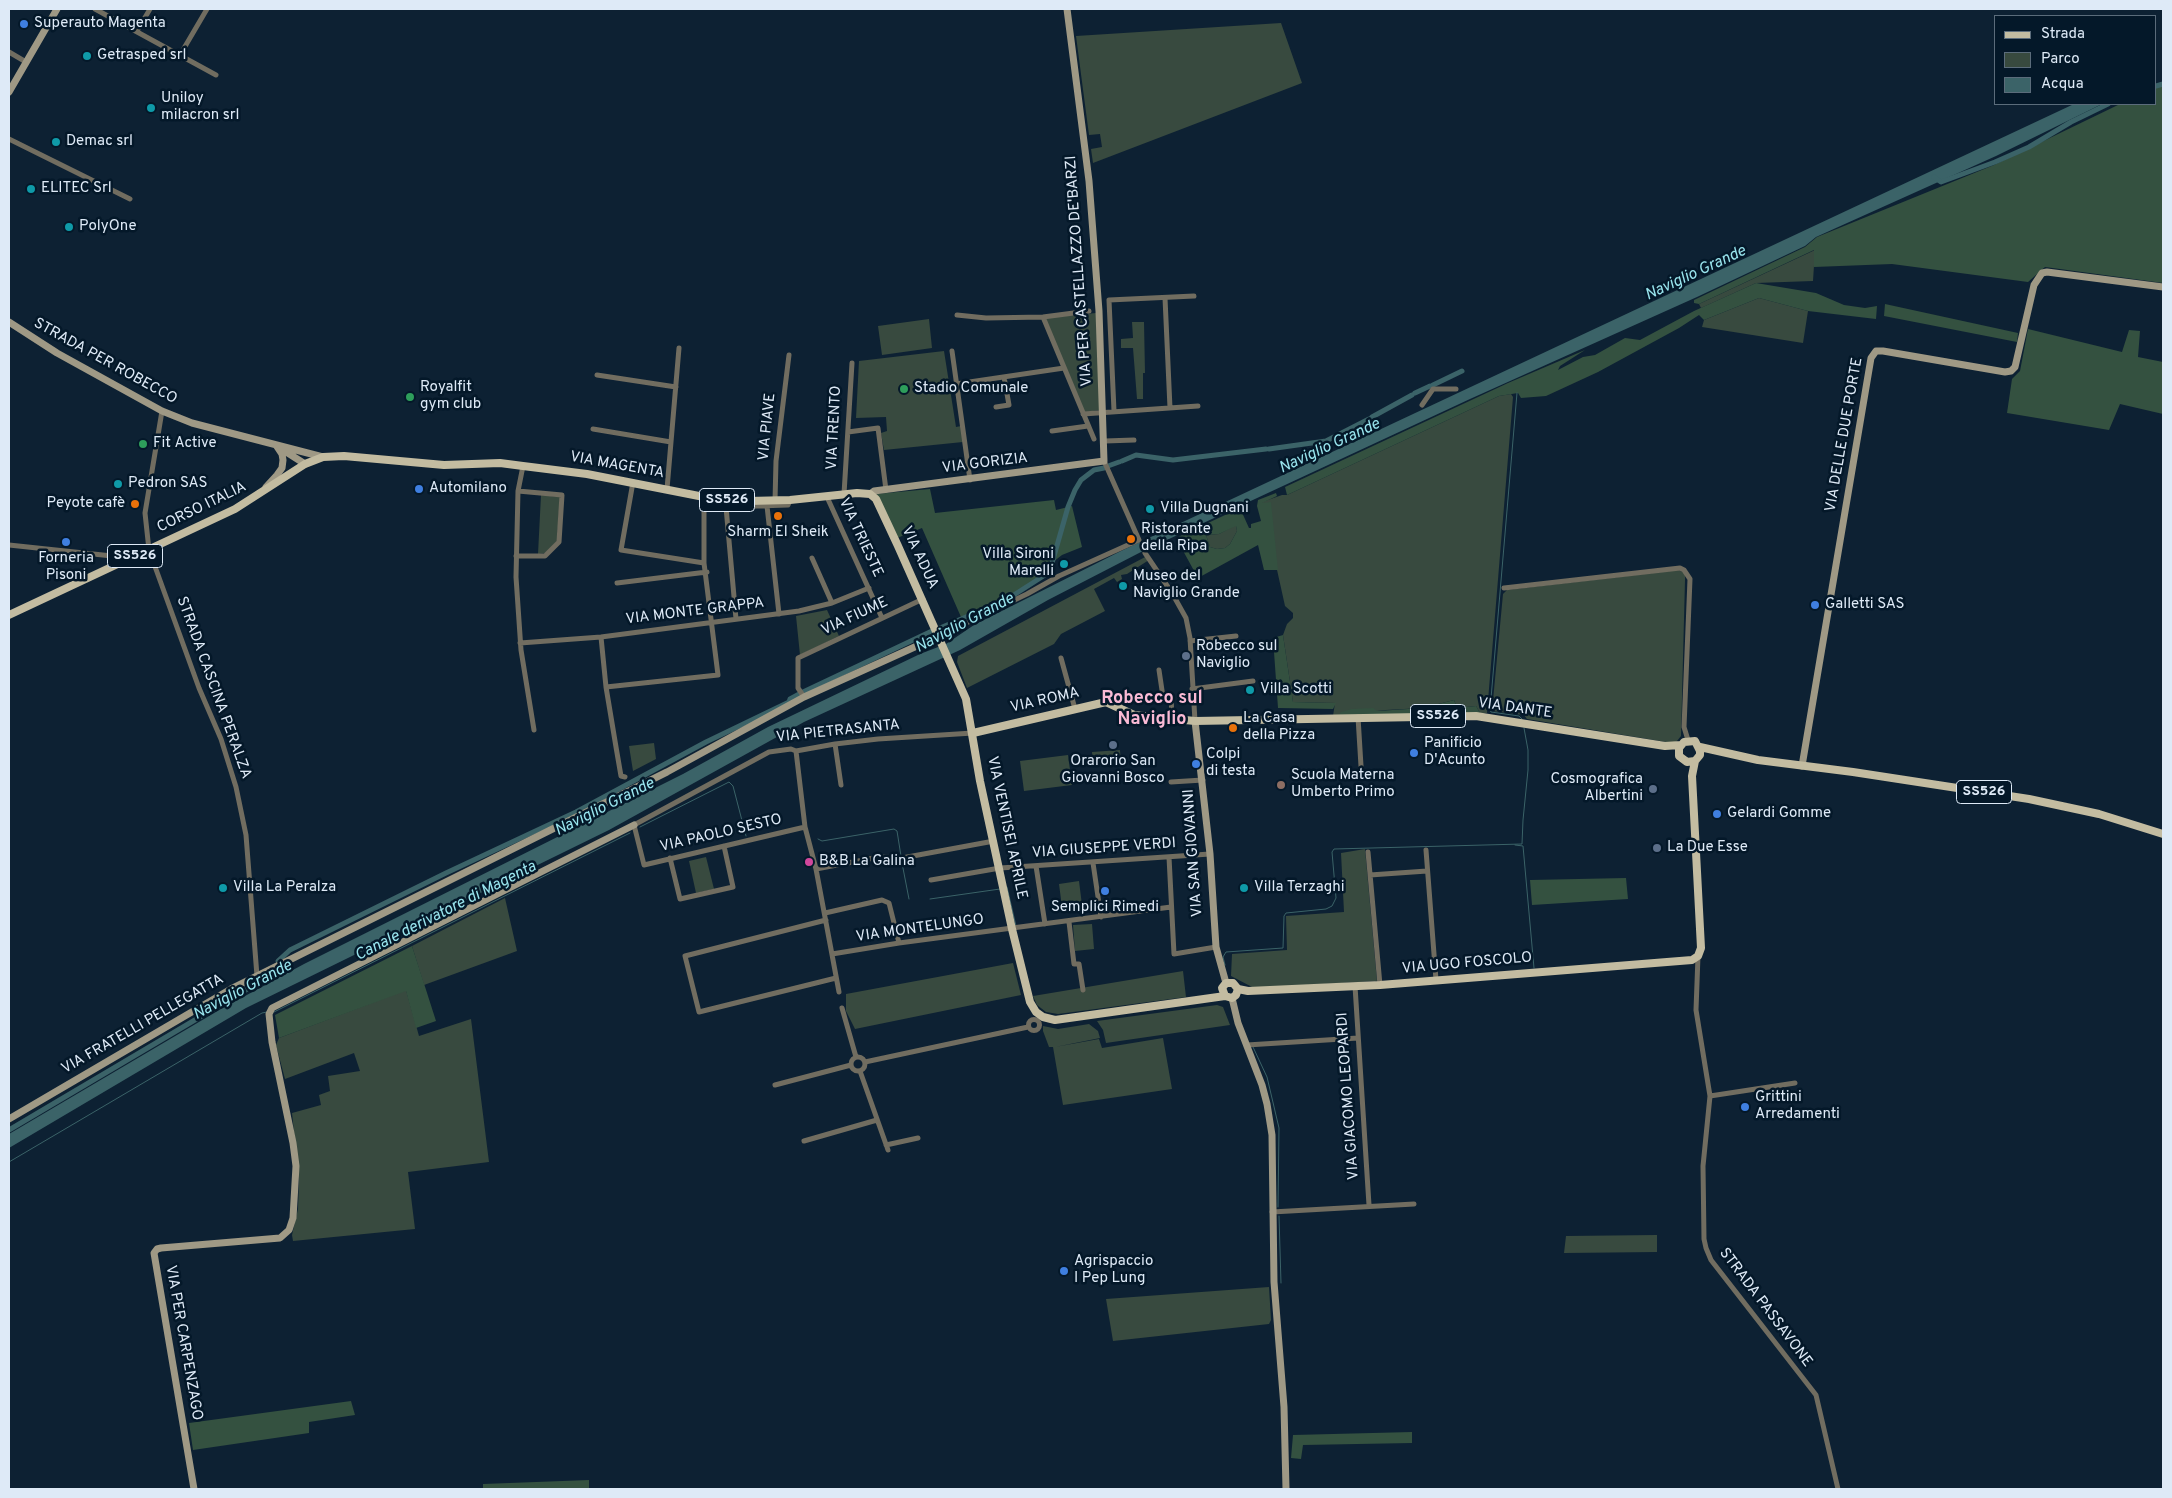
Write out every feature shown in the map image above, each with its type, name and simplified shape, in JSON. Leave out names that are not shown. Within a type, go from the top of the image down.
[{"type":"main road","name":"SS526","points":[[323,457],[344,456],[444,465],[500,464],[524,466]]},
{"type":"main road","name":"CORSO ITALIA","points":[[9,615],[235,509],[260,495],[302,465],[323,457]]},
{"type":"main road","name":"VIA MAGENTA","points":[[524,466],[633,482],[704,497],[748,501],[776,501],[844,494],[870,494]]},
{"type":"main road","name":"VIA ADUA","points":[[870,494],[876,499],[923,599],[966,699],[970,716]]},
{"type":"main road","name":"VIA ROMA","points":[[973,733],[1074,708],[1109,703],[1118,708]]},
{"type":"main road","name":"SS526","points":[[1118,708],[1134,715],[1194,720]]},
{"type":"main road","points":[[970,716],[977,725],[987,728]]},
{"type":"main road","points":[[970,716],[973,733]]},
{"type":"main road","name":"VIA DANTE","points":[[1194,720],[1237,721],[1476,716],[1665,746],[1680,745]]},
{"type":"main road","name":"VIA VENTISEI APRILE","points":[[973,733],[980,781],[1012,929],[1030,1002],[1038,1017]]},
{"type":"main road","name":"SS526","points":[[1688,740],[1695,741],[1700,747],[1717,752],[2029,799],[2099,814],[2163,834]]},
{"type":"main road","points":[[1688,740],[1680,745],[1679,754],[1684,761],[1692,783]]},
{"type":"main road","points":[[1698,956],[1701,948],[1692,783],[1700,747]]},
{"type":"main road","name":"SS526","points":[[1684,761],[1717,752]]},
{"type":"main road","name":"VIA UGO FOSCOLO","points":[[1238,989],[1248,991],[1380,985],[1692,960],[1698,956]]},
{"type":"main road","points":[[1038,1017],[1055,1020],[1228,997],[1236,995],[1238,989],[1233,983],[1226,983],[1222,988],[1228,997]]},
{"type":"street","points":[[9,92],[57,9]]},
{"type":"street","points":[[95,9],[216,75]]},
{"type":"street","points":[[137,31],[150,9]]},
{"type":"street","points":[[180,55],[207,9]]},
{"type":"street","name":"VIA PER CASTELLAZZO DE'BARZI","points":[[1067,9],[1089,181],[1104,411],[1104,461]]},
{"type":"street","points":[[9,52],[26,62]]},
{"type":"street","points":[[9,139],[130,199]]},
{"type":"street","name":"VIA DELLE DUE PORTE","points":[[1802,766],[1871,358],[1876,351],[2005,372],[2011,371],[2015,367],[2034,285],[2042,273],[2047,272],[2163,287]]},
{"type":"street","points":[[1114,411],[1109,300],[1194,296]]},
{"type":"street","points":[[1165,298],[1170,408]]},
{"type":"street","points":[[957,315],[986,318],[1043,317],[1089,311]]},
{"type":"street","points":[[1043,317],[1094,440]]},
{"type":"street","name":"STRADA PER ROBECCO","points":[[9,322],[65,358],[162,411],[192,423],[323,457]]},
{"type":"street","points":[[667,490],[679,348]]},
{"type":"street","points":[[952,352],[970,480]]},
{"type":"street","name":"VIA PIAVE","points":[[776,501],[776,460],[789,355]]},
{"type":"street","name":"VIA TRENTO","points":[[844,494],[852,362]]},
{"type":"street","points":[[956,384],[1064,368]]},
{"type":"street","points":[[597,375],[676,388]]},
{"type":"street","points":[[996,407],[1009,405],[1004,377]]},
{"type":"street","points":[[1422,405],[1432,386],[1456,389]]},
{"type":"street","points":[[1083,414],[1104,411],[1198,406]]},
{"type":"street","name":"STRADA CASCINA PERALZA","points":[[162,411],[145,513],[149,550],[199,688],[221,738],[236,787],[246,835],[257,976]]},
{"type":"street","points":[[1052,431],[1088,426]]},
{"type":"street","points":[[848,432],[878,428],[886,490]]},
{"type":"street","points":[[593,429],[671,442]]},
{"type":"street","points":[[1105,442],[1134,440]]},
{"type":"street","points":[[260,495],[282,468],[284,460],[276,445]]},
{"type":"street","name":"STRADA PER ROBECCO","points":[[276,445],[302,465]]},
{"type":"street","points":[[298,451],[302,465]]},
{"type":"street","points":[[940,639],[1059,576],[1139,540],[1104,461]]},
{"type":"street","name":"VIA GORIZIA","points":[[870,494],[886,490],[1104,461]]},
{"type":"street","points":[[524,466],[518,491],[516,556],[520,643],[534,730]]},
{"type":"street","points":[[633,482],[621,550],[704,563]]},
{"type":"street","points":[[516,556],[545,556],[559,542],[562,495],[518,491]]},
{"type":"street","points":[[704,497],[711,506],[704,511]]},
{"type":"street","points":[[606,687],[718,675],[707,572],[704,563],[704,497]]},
{"type":"street","name":"VIA TRIESTE","points":[[827,497],[882,618]]},
{"type":"street","name":"VIA MAGENTA","points":[[711,506],[788,505],[790,500]]},
{"type":"street","points":[[767,506],[779,614]]},
{"type":"street","points":[[726,507],[736,619]]},
{"type":"street","points":[[9,545],[112,556],[124,562]]},
{"type":"street","points":[[1145,553],[1186,618],[1190,641],[1194,720]]},
{"type":"street","points":[[812,558],[832,603]]},
{"type":"street","points":[[1504,588],[1680,568],[1684,570],[1690,580],[1684,727],[1688,740]]},
{"type":"street","points":[[617,583],[707,572]]},
{"type":"street","name":"VIA MONTE GRAPPA","points":[[520,643],[601,637],[779,614],[832,603],[869,588]]},
{"type":"street","name":"VIA FIUME","points":[[802,694],[798,688],[798,658],[923,599]]},
{"type":"street","points":[[1190,641],[1236,636]]},
{"type":"street","points":[[601,637],[606,687],[621,776],[625,777]]},
{"type":"street","name":"VIA FRATELLI PELLEGATTA","points":[[9,1119],[257,976],[668,772],[802,694],[940,639]]},
{"type":"street","points":[[1062,658],[1074,708]]},
{"type":"street","points":[[1159,670],[1163,697]]},
{"type":"street","points":[[1192,689],[1253,681]]},
{"type":"street","points":[[1118,708],[1121,701],[1171,696],[1172,718]]},
{"type":"street","points":[[1358,717],[1361,766]]},
{"type":"street","name":"VIA SAN GIOVANNI","points":[[1194,720],[1203,780],[1216,947],[1226,983]]},
{"type":"street","name":"VIA PIETRASANTA","points":[[634,825],[769,752],[791,749],[796,751],[835,744],[973,733]]},
{"type":"street","points":[[959,734],[970,738],[975,743]]},
{"type":"street","points":[[835,744],[841,785]]},
{"type":"street","points":[[796,751],[805,827],[816,869],[839,992]]},
{"type":"street","points":[[1171,782],[1203,780]]},
{"type":"street","name":"VIA PAOLO SESTO","points":[[634,825],[644,865],[805,827]]},
{"type":"street","name":"VIA PER CARPENZAGO","points":[[194,1489],[154,1253],[157,1249],[161,1248],[280,1238],[289,1230],[294,1218],[296,1166],[272,1042],[271,1011],[425,929],[634,825]]},
{"type":"street","points":[[816,869],[879,857],[902,858],[994,841]]},
{"type":"street","points":[[670,858],[680,899],[733,887],[724,846]]},
{"type":"street","points":[[1426,850],[1436,980]]},
{"type":"street","points":[[1368,852],[1380,985]]},
{"type":"street","name":"VIA GIUSEPPE VERDI","points":[[931,880],[1000,868],[1210,854]]},
{"type":"street","points":[[1169,857],[1174,954],[1216,947]]},
{"type":"street","points":[[1093,863],[1101,917]]},
{"type":"street","points":[[1036,866],[1045,924]]},
{"type":"street","points":[[1370,875],[1427,870]]},
{"type":"street","points":[[824,913],[882,900],[889,903],[899,944]]},
{"type":"street","name":"VIA MONTELUNGO","points":[[832,954],[1171,907]]},
{"type":"street","points":[[826,920],[685,956],[699,1012],[836,978]]},
{"type":"street","points":[[1069,922],[1074,964],[1079,964],[1083,990]]},
{"type":"street","name":"STRADA PASSAVONE","points":[[1698,956],[1696,1010],[1710,1096],[1703,1166],[1704,1239],[1706,1248],[1711,1260],[1816,1394],[1838,1489]]},
{"type":"street","name":"VIA GIACOMO LEOPARDI","points":[[1355,986],[1369,1205]]},
{"type":"street","points":[[1228,997],[1262,1085],[1270,1118],[1276,1322],[1285,1418],[1286,1489]]},
{"type":"street","points":[[842,1008],[856,1057]]},
{"type":"street","points":[[1038,1017],[1039,1024],[1037,1030],[1033,1031],[1028,1027],[1029,1022],[1038,1017]]},
{"type":"street","points":[[865,1062],[1028,1027]]},
{"type":"street","points":[[1247,1046],[1358,1038]]},
{"type":"street","points":[[856,1057],[860,1057],[865,1062]]},
{"type":"street","points":[[851,1065],[852,1059],[856,1057]]},
{"type":"street","points":[[860,1070],[865,1066],[865,1062]]},
{"type":"street","points":[[851,1065],[856,1070],[860,1070]]},
{"type":"street","points":[[775,1086],[851,1065]]},
{"type":"street","points":[[860,1070],[887,1147],[918,1138]]},
{"type":"street","points":[[1710,1096],[1795,1083]]},
{"type":"street","points":[[804,1141],[877,1120]]},
{"type":"street","points":[[1272,1212],[1369,1205],[1414,1204]]},
{"type":"green space","points":[[1281,23],[1302,83],[1093,163],[1091,149],[1102,147],[1100,134],[1089,135],[1076,36]]},
{"type":"green space","points":[[1815,250],[1813,281],[1756,283],[1701,308],[1699,304]]},
{"type":"green space","points":[[1759,298],[1808,311],[1803,343],[1702,327],[1704,320]]},
{"type":"green space","points":[[1096,313],[1101,410],[1084,412],[1044,318]]},
{"type":"green space","points":[[929,319],[932,348],[882,355],[878,326]]},
{"type":"green space","points":[[1132,322],[1144,322],[1145,373],[1143,373],[1143,399],[1137,399],[1133,348],[1121,348],[1121,339],[1133,338]]},
{"type":"green space","name":"Stadio Comunale","points":[[944,351],[956,427],[961,426],[963,442],[884,450],[881,433],[887,431],[886,417],[856,418],[859,361]]},
{"type":"green space","points":[[1511,394],[1513,397],[1487,713],[1480,713],[1476,706],[1457,708],[1454,700],[1423,708],[1333,716],[1335,703],[1293,702],[1283,635],[1287,624],[1293,618],[1293,613],[1285,606],[1262,502],[1287,495],[1499,396]]},
{"type":"green space","points":[[541,495],[560,497],[557,541],[546,553],[538,554]]},
{"type":"green space","points":[[1236,525],[1237,531],[1230,544],[1225,548],[1217,549],[1210,547],[1206,535],[1219,534]]},
{"type":"green space","points":[[1147,556],[1149,560],[1127,574],[1121,575],[1122,579],[1117,582],[1114,578],[1094,589],[1105,611],[1061,634],[1054,644],[967,688],[957,662],[958,656]]},
{"type":"green space","points":[[1678,570],[1685,573],[1685,580],[1681,736],[1677,741],[1672,743],[1527,719],[1524,715],[1492,711],[1503,594],[1507,590]]},
{"type":"green space","points":[[827,610],[839,636],[800,655],[796,616]]},
{"type":"green space","points":[[654,743],[656,759],[633,771],[629,746]]},
{"type":"green space","points":[[1120,750],[1121,764],[1093,766],[1092,752]]},
{"type":"green space","points":[[1068,755],[1072,785],[1024,791],[1020,761]]},
{"type":"green space","points":[[1365,849],[1377,981],[1254,988],[1231,976],[1232,954],[1287,950],[1286,916],[1344,912],[1341,853]]},
{"type":"green space","points":[[706,857],[714,889],[696,893],[689,861]]},
{"type":"green space","points":[[1079,881],[1082,905],[1062,907],[1059,884]]},
{"type":"green space","points":[[505,898],[517,951],[424,985],[412,946]]},
{"type":"green space","points":[[1092,924],[1094,949],[1075,951],[1073,925]]},
{"type":"green space","points":[[1013,963],[1021,995],[855,1029],[846,1011],[846,994]]},
{"type":"green space","points":[[1183,971],[1186,997],[1058,1014],[1046,1012],[1037,1005],[1033,996]]},
{"type":"green space","points":[[406,990],[419,1036],[471,1019],[489,1162],[408,1172],[415,1229],[293,1241],[292,1235],[298,1209],[299,1179],[292,1113],[321,1105],[319,1095],[330,1091],[328,1076],[360,1071],[354,1053],[285,1079],[276,1045],[279,1038]]},
{"type":"green space","points":[[1217,1005],[1223,1007],[1230,1025],[1106,1043],[1103,1030],[1097,1021]]},
{"type":"green space","points":[[1089,1024],[1098,1031],[1100,1038],[1055,1047],[1099,1039],[1102,1048],[1163,1038],[1172,1089],[1063,1105],[1053,1047],[1049,1047],[1043,1026],[1058,1029]]},
{"type":"green space","points":[[1657,1235],[1657,1252],[1564,1253],[1566,1236]]},
{"type":"green space","points":[[1269,1287],[1271,1320],[1269,1324],[1113,1341],[1106,1299]]},
{"type":"shaded area","points":[[2163,83],[2163,283],[2045,267],[2028,282],[1892,264],[1814,267],[1814,250],[1699,304],[1694,303],[1694,300],[1805,247],[1817,237],[1994,165],[2118,105],[2157,105],[2157,86]]},
{"type":"shaded area","points":[[1756,283],[1816,293],[1844,305],[1865,308],[1877,306],[1876,319],[1808,311],[1759,298],[1704,320],[1699,315],[1598,372],[1546,396],[1521,398],[1518,393],[1499,396],[1287,495],[1285,487],[1508,383],[1585,350],[1560,366],[1558,370],[1583,357],[1595,355],[1625,338],[1640,340],[1694,311]]},
{"type":"shaded area","points":[[1885,304],[2018,333],[2017,342],[1884,316]]},
{"type":"shaded area","points":[[2028,329],[2122,352],[2129,330],[2140,331],[2138,357],[2163,362],[2163,414],[2120,404],[2109,430],[2007,413],[2012,379],[2020,371]]},
{"type":"shaded area","points":[[930,489],[935,513],[1054,500],[1056,510],[1072,506],[1082,547],[1062,555],[1053,562],[1033,585],[992,606],[961,617],[922,528],[897,538],[876,494]]},
{"type":"shaded area","points":[[1276,493],[1277,496],[1262,503],[1271,502],[1278,570],[1264,570],[1258,545],[1198,578],[1176,538],[1240,508],[1249,528],[1251,528],[1251,524],[1261,521],[1257,506],[1258,500]],"holes":[[[1236,526],[1237,531],[1230,544],[1225,548],[1217,549],[1210,547],[1206,535],[1219,534]]]},
{"type":"shaded area","points":[[1283,635],[1293,702],[1336,703],[1333,709],[1278,708],[1273,638]]},
{"type":"shaded area","points":[[1454,700],[1457,708],[1476,706],[1480,713],[1339,715],[1341,712],[1352,709],[1373,708],[1377,711],[1423,708]]},
{"type":"shaded area","points":[[1626,878],[1628,899],[1532,905],[1530,880]]},
{"type":"shaded area","points":[[412,946],[436,1021],[416,1028],[406,991],[279,1038],[275,1015]]},
{"type":"shaded area","points":[[351,1401],[355,1415],[309,1422],[309,1433],[193,1450],[189,1423]]},
{"type":"shaded area","points":[[1412,1432],[1412,1443],[1303,1445],[1301,1459],[1291,1458],[1293,1435]]},
{"type":"shaded area","points":[[589,1480],[589,1489],[483,1489],[483,1484]]},
{"type":"water","points":[[2072,105],[2100,105],[1996,156],[1816,237],[1805,246],[1697,297],[1470,399],[1141,552],[1048,600],[960,650],[804,722],[609,830],[246,1008],[9,1148],[9,1134],[221,1009],[304,964],[683,774],[768,727],[920,654],[946,644],[974,625],[1121,551]]},
{"type":"waterway","points":[[2157,86],[2163,84]]},
{"type":"waterway","points":[[1934,177],[1941,182],[1995,162],[2029,147],[2071,122],[2106,105]]},
{"type":"waterway","points":[[1433,385],[1462,371]]},
{"type":"waterway","points":[[1415,393],[1430,386]]},
{"type":"waterway","points":[[1517,393],[1490,710],[1491,712],[1519,716],[1522,719]]},
{"type":"waterway","name":"Naviglio Grande","points":[[1372,417],[1412,395]]},
{"type":"waterway","name":"Naviglio Grande","points":[[1269,449],[1326,441],[1369,419]]},
{"type":"waterway","points":[[1122,461],[1136,455],[1173,460],[1266,449]]},
{"type":"waterway","points":[[1108,466],[1119,462]]},
{"type":"waterway","name":"Naviglio Grande","points":[[940,628],[1006,600],[1045,575],[1052,563],[1068,507],[1075,490],[1081,480],[1094,470],[1104,468]]},
{"type":"waterway","name":"Naviglio Grande","points":[[278,961],[290,950],[446,873],[576,812],[706,742],[789,702],[790,699],[803,692],[932,631]]},
{"type":"waterway","name":"Canale derivatore di Magenta","points":[[1225,965],[1223,957],[1226,952],[1283,948],[1284,916],[1286,913],[1326,909],[1332,906],[1336,898],[1332,852],[1334,849],[1522,844],[1528,770],[1528,750],[1524,728]]},
{"type":"waterway","name":"Canale derivatore di Magenta","points":[[640,827],[729,782],[733,786],[746,836]]},
{"type":"waterway","name":"Canale derivatore di Magenta","points":[[818,839],[822,841],[894,829],[897,831],[901,856]]},
{"type":"waterway","name":"Canale derivatore di Magenta","points":[[274,1012],[630,833]]},
{"type":"waterway","points":[[1515,845],[1523,846],[1534,968]]},
{"type":"waterway","name":"Canale derivatore di Magenta","points":[[902,863],[909,899]]},
{"type":"waterway","name":"Canale derivatore di Magenta","points":[[1007,887],[1016,926]]},
{"type":"waterway","name":"Canale derivatore di Magenta","points":[[930,899],[1000,889]]},
{"type":"waterway","name":"Naviglio Grande","points":[[9,1130],[254,985],[264,977]]},
{"type":"waterway","name":"Canale derivatore di Magenta","points":[[9,1162],[262,1013],[267,1012]]},
{"type":"waterway","points":[[1253,1047],[1267,1077],[1279,1128],[1278,1207]]},
{"type":"waterway","points":[[1279,1216],[1281,1283]]},
{"type":"place","name":"Superauto Magenta","points":[[24,24]]},
{"type":"place","name":"Getrasped srl","points":[[87,56]]},
{"type":"place","name":"Uniloy milacron srl","points":[[151,108]]},
{"type":"place","name":"Demac srl","points":[[56,142]]},
{"type":"place","name":"ELITEC Srl","points":[[31,189]]},
{"type":"place","name":"PolyOne","points":[[69,227]]},
{"type":"place","name":"Stadio Comunale","points":[[904,389]]},
{"type":"place","name":"Royalfit gym club","points":[[410,397]]},
{"type":"place","name":"Fit Active","points":[[143,444]]},
{"type":"place","name":"Pedron SAS","points":[[118,484]]},
{"type":"place","name":"Automilano","points":[[419,489]]},
{"type":"place","name":"Peyote cafè","points":[[135,504]]},
{"type":"place","name":"Villa Dugnani","points":[[1150,509]]},
{"type":"place","name":"Sharm El Sheik","points":[[778,516]]},
{"type":"place","name":"Ristorante della Ripa","points":[[1131,539]]},
{"type":"place","name":"Forneria Pisoni","points":[[66,542]]},
{"type":"place","name":"Villa Sironi Marelli","points":[[1064,564]]},
{"type":"place","name":"Museo del Naviglio Grande","points":[[1123,586]]},
{"type":"place","name":"Galletti SAS","points":[[1815,605]]},
{"type":"place","name":"Robecco sul Naviglio","points":[[1186,656]]},
{"type":"place","name":"Villa Scotti","points":[[1250,690]]},
{"type":"place","name":"La Casa della Pizza","points":[[1233,728]]},
{"type":"place","name":"Orarorio San Giovanni Bosco","points":[[1113,745]]},
{"type":"place","name":"Panificio D'Acunto","points":[[1414,753]]},
{"type":"place","name":"Colpi di testa","points":[[1196,764]]},
{"type":"place","name":"Scuola Materna Umberto Primo","points":[[1281,785]]},
{"type":"place","name":"Cosmografica Albertini","points":[[1653,789]]},
{"type":"place","name":"Gelardi Gomme","points":[[1717,814]]},
{"type":"place","name":"La Due Esse","points":[[1657,848]]},
{"type":"place","name":"B&B La Galina","points":[[809,862]]},
{"type":"place","name":"Villa La Peralza","points":[[223,888]]},
{"type":"place","name":"Villa Terzaghi","points":[[1244,888]]},
{"type":"place","name":"Semplici Rimedi","points":[[1105,891]]},
{"type":"place","name":"Grittini Arredamenti","points":[[1745,1107]]},
{"type":"place","name":"Agrispaccio I Pep Lung","points":[[1064,1271]]},
{"type":"district","name":"Robecco sul Naviglio","points":[[1152,710]]}]
